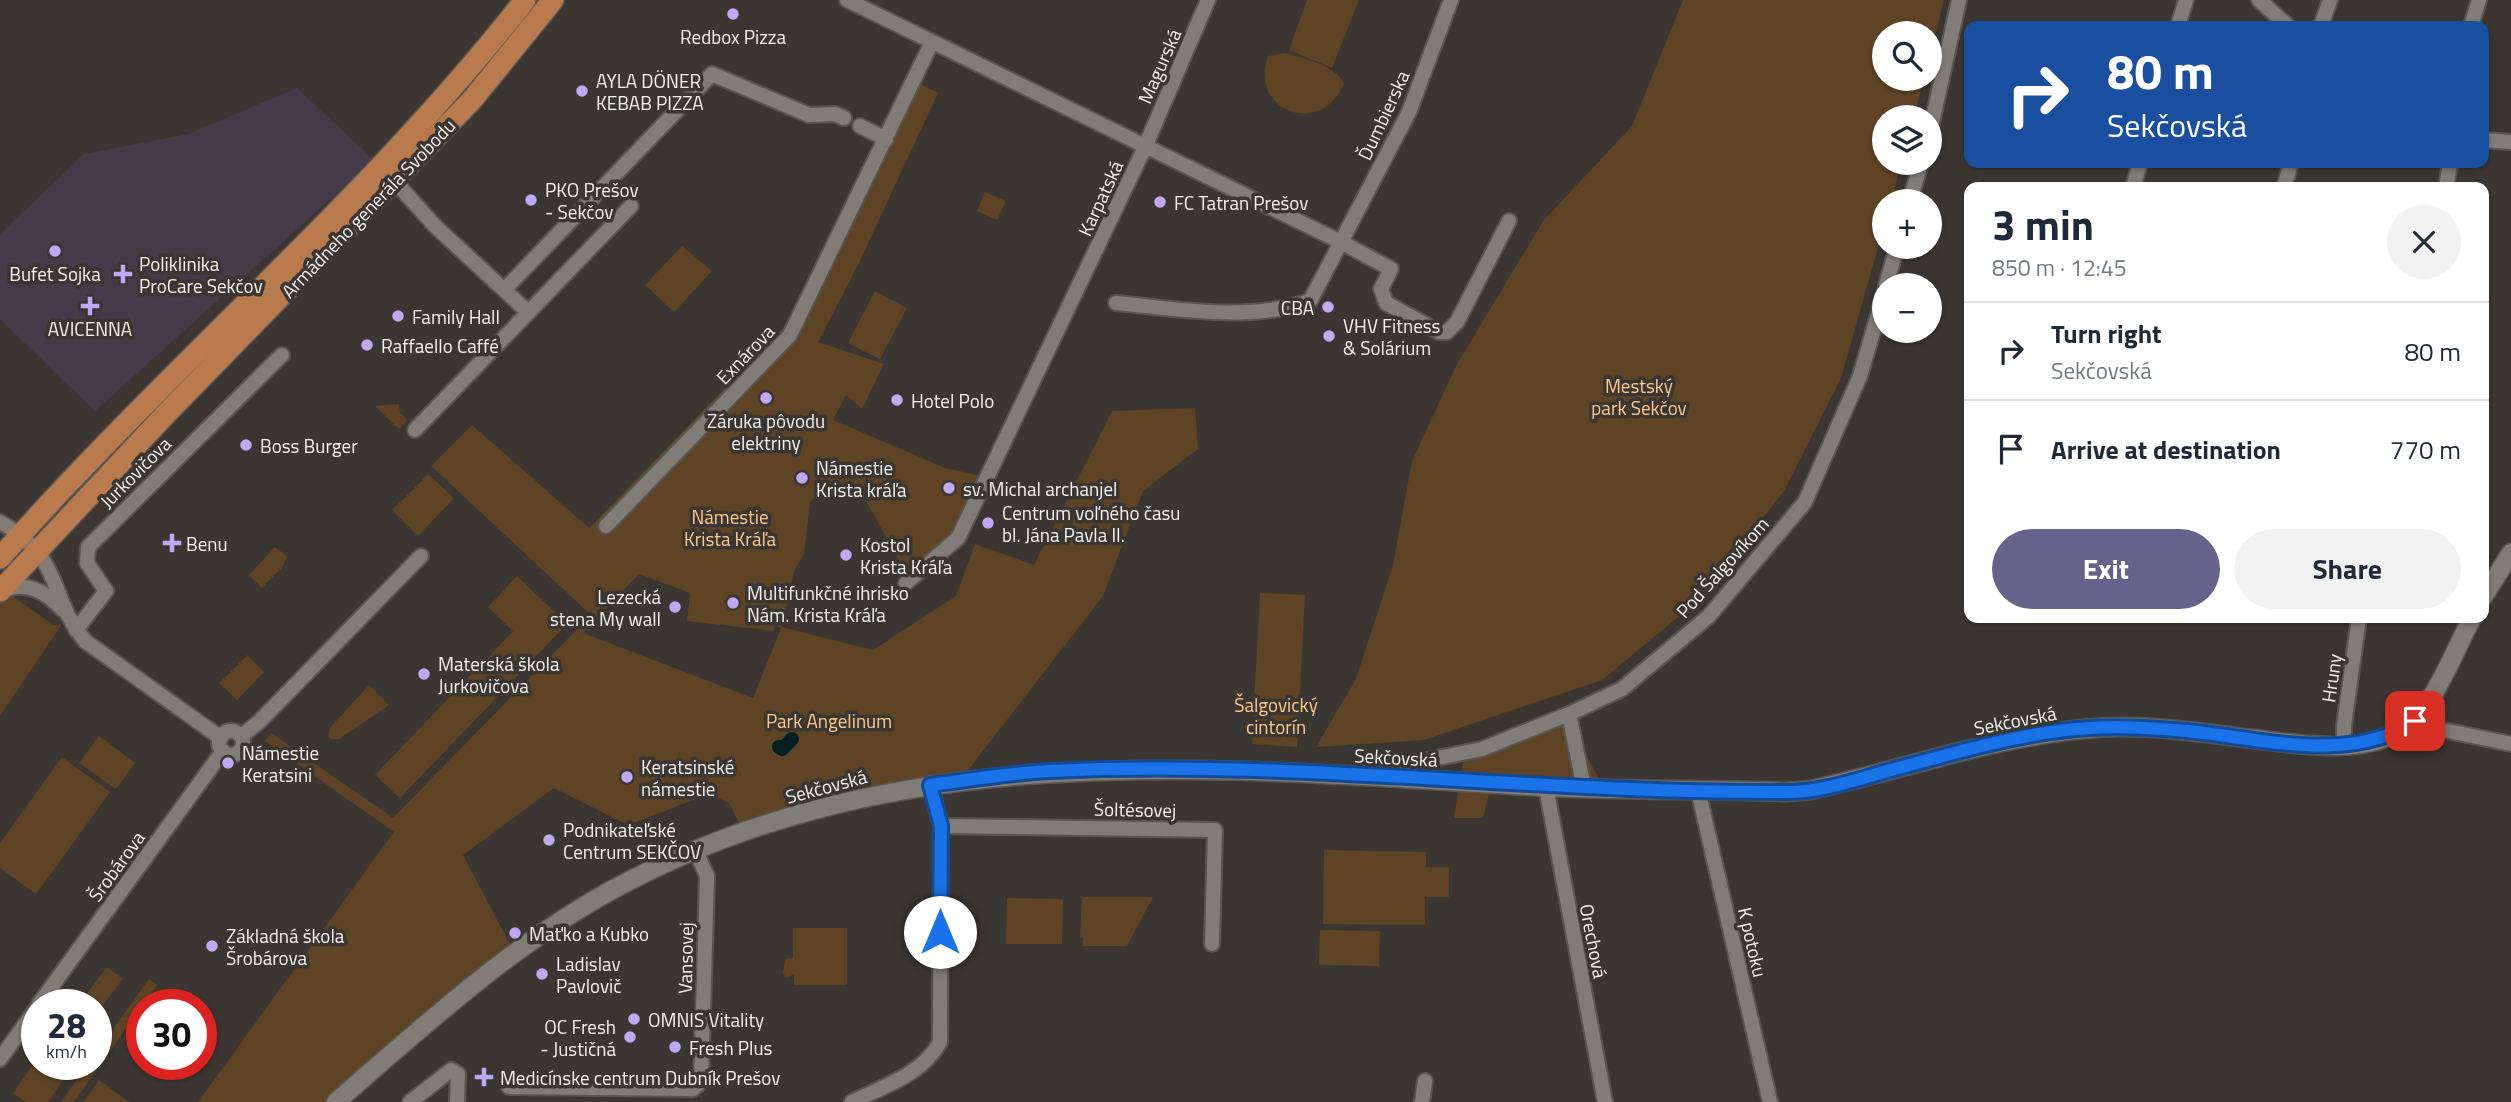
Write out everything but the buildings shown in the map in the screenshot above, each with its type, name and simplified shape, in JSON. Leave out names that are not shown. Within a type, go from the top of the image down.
[{"type":"main road","name":"Armádneho generála Svobodu","points":[[0,558],[382,164],[455,86],[525,0]]},
{"type":"main road","name":"Armádneho generála Svobodu","points":[[0,591],[37,549],[472,100],[553,0]]},
{"type":"street","points":[[847,0],[932,42]]},
{"type":"street","name":"Magurská","points":[[1145,147],[1208,0]]},
{"type":"street","name":"Ďumbierska","points":[[1116,303],[1214,313],[1281,311],[1310,302],[1409,112],[1451,0]]},
{"type":"street","points":[[1936,105],[1959,0]]},
{"type":"street","points":[[2180,21],[2186,0]]},
{"type":"street","points":[[2259,0],[2282,21]]},
{"type":"street","points":[[2323,21],[2330,0]]},
{"type":"street","points":[[2473,21],[2479,0]]},
{"type":"street","name":"Exnárova","points":[[606,526],[790,335],[932,42]]},
{"type":"street","name":"Karpatská","points":[[906,583],[958,538],[1145,147],[932,42]]},
{"type":"street","points":[[505,289],[712,74],[809,115],[835,114],[844,118]]},
{"type":"street","points":[[860,126],[886,139]]},
{"type":"street","points":[[2489,140],[2511,142]]},
{"type":"street","points":[[1145,147],[1391,269],[1381,289],[1386,303],[1402,314],[1443,333],[1452,330],[1457,322],[1509,221]]},
{"type":"street","points":[[382,164],[394,183],[436,227],[528,312]]},
{"type":"street","points":[[415,430],[631,206]]},
{"type":"street","name":"Pod Šalgovíkom","points":[[1298,772],[1388,768],[1482,749],[1569,714],[1622,689],[1709,616],[1805,502],[1860,376],[1872,335]]},
{"type":"street","name":"Jurkovičova","points":[[74,624],[106,591],[87,563],[88,547],[282,355]]},
{"type":"street","points":[[0,522],[21,534],[49,565],[74,624],[85,641],[222,744],[231,755],[239,752],[243,745],[241,736]]},
{"type":"street","points":[[2489,588],[2511,553]]},
{"type":"street","points":[[241,736],[259,722],[421,556]]},
{"type":"street","points":[[0,591],[18,586],[32,587],[48,596],[74,624]]},
{"type":"street","name":"Hruny","points":[[2344,745],[2344,725],[2358,623]]},
{"type":"street","points":[[2469,623],[2415,721],[2438,729],[2511,744]]},
{"type":"street","points":[[1569,714],[1584,788]]},
{"type":"street","name":"Sekčovská","points":[[347,1098],[499,965],[611,890],[744,832],[854,798],[930,785],[1067,770],[1298,772],[1546,787],[1811,790],[1967,751],[2086,729],[2158,729],[2290,743],[2344,745],[2381,739],[2415,721]]},
{"type":"street","points":[[222,744],[230,731],[241,736]]},
{"type":"street","name":"Šrobárova","points":[[50,989],[222,744]]},
{"type":"street","points":[[852,1102],[918,1069],[932,1058],[940,1042],[941,826],[930,785]]},
{"type":"street","name":"Orechová","points":[[1546,787],[1605,1102]]},
{"type":"street","name":"K potoku","points":[[1698,790],[1770,1102]]},
{"type":"street","name":"Šoltésovej","points":[[941,826],[1215,830],[1212,944]]},
{"type":"street","name":"Vansovej","points":[[509,1087],[693,1089],[701,1082],[706,876],[696,851]]},
{"type":"street","name":"Šrobárova","points":[[0,1059],[21,1030]]},
{"type":"street","points":[[410,1102],[451,1070],[458,1073],[457,1102]]},
{"type":"street","points":[[1422,1102],[1425,1081]]},
{"type":"shaded area","name":"Poliklinika ProCare Sekčov","points":[[297,88],[374,160],[95,411],[0,319],[0,234],[84,154],[188,134]]},
{"type":"green space","points":[[1307,0],[1359,0],[1332,68],[1289,50]]},
{"type":"green space","name":"Mestský park Sekčov","points":[[1683,0],[1944,0],[1939,21],[1872,21],[1872,91],[1921,91],[1917,105],[1872,105],[1872,175],[1899,175],[1894,189],[1872,189],[1872,259],[1875,259],[1841,378],[1784,491],[1696,602],[1602,680],[1424,740],[1316,747],[1356,679],[1393,565],[1412,461],[1457,364],[1544,220],[1632,126]]},
{"type":"green space","points":[[1285,53],[1318,63],[1340,77],[1344,84],[1333,101],[1319,110],[1304,114],[1290,111],[1277,103],[1268,91],[1265,75],[1268,56]]},
{"type":"green space","points":[[910,79],[938,93],[858,265],[818,342],[884,364],[862,409],[846,395],[833,420],[945,468],[987,477],[955,529],[906,573],[863,495],[843,483],[824,487],[810,502],[804,554],[794,571],[782,627],[873,650],[956,596],[975,544],[1034,565],[1112,411],[1195,408],[1198,449],[1143,491],[1103,596],[965,774],[744,832],[729,803],[709,794],[628,825],[554,788],[463,855],[514,952],[339,1102],[198,1102],[214,1080],[217,1080],[217,1076],[394,832],[265,741],[271,733],[393,818],[591,615],[431,466],[472,425],[589,528],[795,316]],"holes":[[[639,574],[690,593],[687,621],[774,631],[775,625],[781,628],[753,698],[583,633]]]},
{"type":"green space","points":[[985,192],[1006,201],[997,220],[977,211]]},
{"type":"green space","points":[[682,246],[712,271],[674,312],[645,285]]},
{"type":"green space","points":[[875,291],[907,308],[880,359],[848,343]]},
{"type":"green space","points":[[399,404],[400,413],[408,420],[399,429],[375,406]]},
{"type":"green space","points":[[428,474],[454,498],[418,536],[392,510]]},
{"type":"green space","points":[[275,547],[287,556],[282,568],[262,588],[249,575]]},
{"type":"green space","points":[[517,576],[567,624],[400,798],[375,775],[513,631],[488,607]]},
{"type":"green space","points":[[5,591],[54,625],[62,624],[0,716],[0,596]]},
{"type":"green space","name":"Šalgovický cintorín","points":[[1260,593],[1305,595],[1297,747],[1252,744]]},
{"type":"green space","points":[[247,655],[264,672],[237,700],[219,683]]},
{"type":"green space","points":[[369,685],[389,705],[339,739],[331,739],[328,736],[330,728]]},
{"type":"green space","points":[[1567,713],[1575,735],[1603,786],[1493,777],[1483,818],[1454,818],[1465,748]]},
{"type":"green space","points":[[99,736],[135,763],[116,789],[79,763]]},
{"type":"green space","points":[[62,757],[110,792],[36,894],[0,868],[0,843]]},
{"type":"green space","points":[[1324,850],[1426,852],[1426,867],[1449,867],[1449,897],[1425,897],[1425,925],[1323,924]]},
{"type":"green space","points":[[1082,897],[1153,897],[1127,946],[1083,946],[1083,938],[1080,937]]},
{"type":"green space","points":[[1007,898],[1063,899],[1062,944],[1006,944]]},
{"type":"green space","points":[[793,928],[847,928],[847,985],[794,985],[794,975],[786,977],[783,974],[785,959],[793,958]]},
{"type":"green space","points":[[1320,930],[1380,931],[1379,966],[1319,965]]},
{"type":"green space","points":[[107,967],[123,979],[112,993],[112,989],[90,989]]},
{"type":"green space","points":[[149,979],[157,985],[154,989],[142,989]]},
{"type":"green space","points":[[126,1011],[126,1029],[112,1048],[112,1031]]},
{"type":"green space","points":[[22,1080],[63,1080],[48,1102],[25,1102],[13,1093]]},
{"type":"green space","points":[[77,1080],[90,1080],[74,1102],[61,1102]]},
{"type":"green space","points":[[99,1080],[129,1102],[83,1102]]},
{"type":"waterway","points":[[779,747],[782,749],[792,739]]},
{"type":"place","name":"Redbox Pizza","points":[[733,14]]},
{"type":"place","name":"AYLA DÖNER KEBAB PIZZA","points":[[582,91]]},
{"type":"place","name":"PKO Prešov - Sekčov","points":[[531,200]]},
{"type":"place","name":"FC Tatran Prešov","points":[[1160,202]]},
{"type":"place","name":"Bufet Sojka","points":[[55,251]]},
{"type":"place","name":"Poliklinika ProCare Sekčov","points":[[123,274]]},
{"type":"place","name":"AVICENNA","points":[[90,306]]},
{"type":"place","name":"CBA","points":[[1328,307]]},
{"type":"place","name":"Family Hall","points":[[398,316]]},
{"type":"place","name":"VHV Fitness & Solárium","points":[[1329,336]]},
{"type":"place","name":"Raffaello Caffé","points":[[367,345]]},
{"type":"place","name":"Záruka pôvodu elektriny","points":[[766,398]]},
{"type":"place","name":"Hotel Polo","points":[[897,400]]},
{"type":"place","name":"Boss Burger","points":[[246,445]]},
{"type":"place","name":"Námestie Krista kráľa","points":[[802,478]]},
{"type":"place","name":"sv. Michal archanjel","points":[[949,488]]},
{"type":"place","name":"Centrum voľného času bl. Jána Pavla II.","points":[[988,523]]},
{"type":"place","name":"Benu","points":[[172,543]]},
{"type":"place","name":"Kostol Krista Kráľa","points":[[846,555]]},
{"type":"place","name":"Multifunkčné ihrisko Nám. Krista Kráľa","points":[[733,603]]},
{"type":"place","name":"Lezecká stena My wall","points":[[675,607]]},
{"type":"place","name":"Materská škola Jurkovičova","points":[[424,674]]},
{"type":"place","name":"Námestie Keratsini","points":[[228,763]]},
{"type":"place","name":"Keratsinské námestie","points":[[627,777]]},
{"type":"place","name":"Podnikateľské Centrum SEKČOV","points":[[549,840]]},
{"type":"place","name":"Maťko a Kubko","points":[[515,933]]},
{"type":"place","name":"Základná škola Šrobárova","points":[[212,946]]},
{"type":"place","name":"Ladislav Pavlovič","points":[[542,974]]},
{"type":"place","name":"OMNIS Vitality","points":[[634,1019]]},
{"type":"place","name":"OC Fresh - Justičná","points":[[630,1037]]},
{"type":"place","name":"Fresh Plus","points":[[675,1047]]},
{"type":"place","name":"Medicínske centrum Dubník Prešov","points":[[484,1077]]},
{"type":"route","points":[[940,932],[941,826],[930,785],[1044,771],[1187,769],[1298,772],[1546,787],[1796,792],[1851,781],[1967,751],[2066,731],[2158,729],[2290,743],[2344,745],[2381,739],[2415,721]]},
{"type":"park label","name":"Námestie Krista Kráľa","points":[[730,527]]},
{"type":"park label","name":"Park Angelinum","points":[[829,720]]}]
